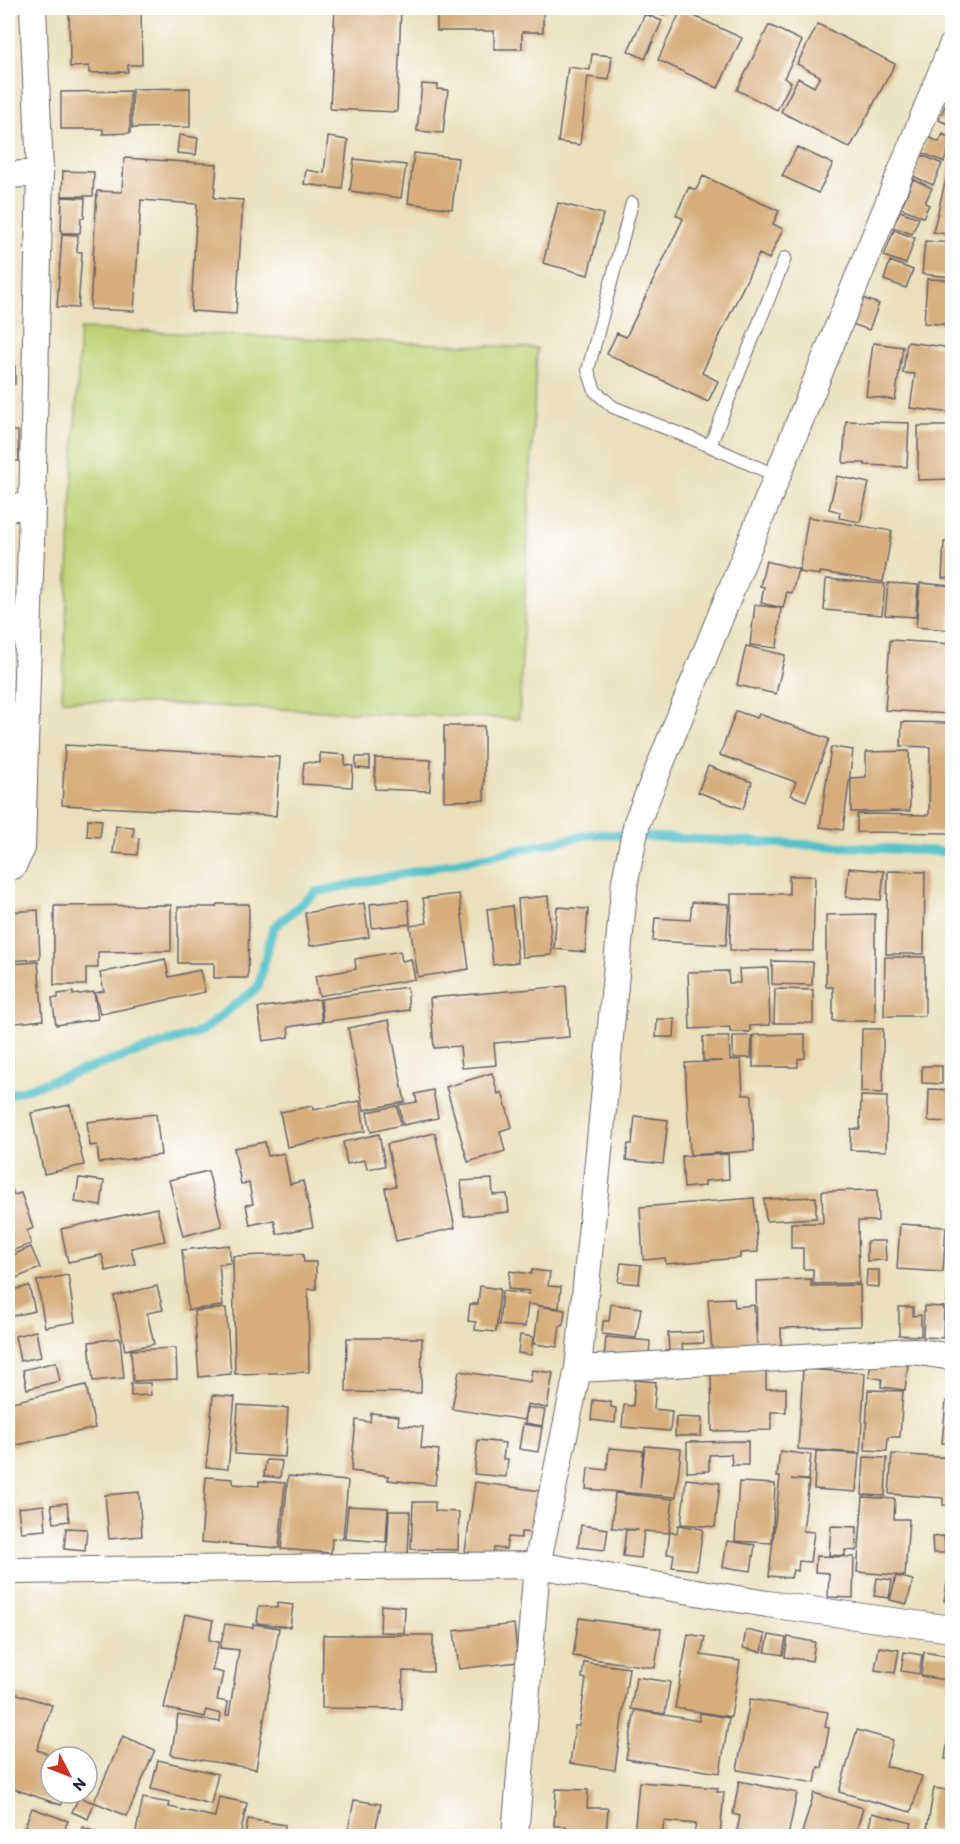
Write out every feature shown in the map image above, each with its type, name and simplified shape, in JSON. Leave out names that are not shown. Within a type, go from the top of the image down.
[{"type":"street","points":[[8,868],[13,866],[22,848],[20,507],[40,173],[33,8]]},
{"type":"street","points":[[515,1836],[537,1565],[578,1369],[624,881],[637,822],[951,56]]},
{"type":"street","points":[[8,175],[40,173]]},
{"type":"street","points":[[578,1369],[913,1351],[952,1357]]},
{"type":"street","points":[[8,1571],[537,1565],[767,1604],[952,1629]]},
{"type":"lane","points":[[632,203],[588,370],[595,391],[613,407],[777,476]]},
{"type":"lane","points":[[710,446],[785,258]]},
{"type":"green space","points":[[80,329],[537,348],[519,719],[62,700]]},
{"type":"building","points":[[69,8],[141,8],[142,65],[128,65],[128,72],[89,73],[89,66],[70,67]]},
{"type":"building","points":[[335,8],[401,8],[397,112],[330,109]]},
{"type":"building","points":[[437,8],[543,8],[543,32],[522,32],[522,49],[494,49],[494,31],[437,31]]},
{"type":"building","points":[[643,8],[667,8],[664,15]]},
{"type":"building","points":[[681,10],[742,38],[718,88],[658,60]]},
{"type":"building","points":[[645,14],[662,21],[645,59],[628,51]]},
{"type":"building","points":[[818,24],[895,64],[850,148],[781,112],[798,78],[814,87],[820,76],[797,64]]},
{"type":"building","points":[[769,25],[802,41],[784,78],[791,82],[777,110],[737,90]]},
{"type":"building","points":[[592,54],[612,56],[609,80],[588,77],[580,145],[558,142],[568,67],[590,70]]},
{"type":"building","points":[[422,84],[438,85],[437,89],[448,90],[443,133],[417,131]]},
{"type":"building","points":[[190,88],[190,127],[132,128],[132,89]]},
{"type":"building","points":[[130,91],[130,133],[103,134],[103,129],[61,129],[61,92]]},
{"type":"building","points":[[952,98],[952,126],[939,120],[947,101],[951,103]]},
{"type":"building","points":[[943,134],[952,139],[944,162],[921,152],[928,137],[939,142]]},
{"type":"building","points":[[179,135],[198,138],[196,155],[177,153]]},
{"type":"building","points":[[328,137],[348,140],[342,189],[304,184],[306,170],[324,173]]},
{"type":"building","points":[[797,147],[833,164],[818,193],[782,176]]},
{"type":"building","points":[[414,153],[458,158],[452,209],[408,203]]},
{"type":"building","points":[[952,154],[952,235],[933,232]]},
{"type":"building","points":[[922,155],[942,164],[933,185],[913,176]]},
{"type":"building","points":[[124,158],[217,164],[214,198],[243,200],[236,314],[191,311],[197,204],[141,200],[134,311],[90,309],[97,191],[122,192]]},
{"type":"building","points":[[354,159],[406,165],[401,198],[350,191]]},
{"type":"building","points":[[63,171],[94,172],[93,196],[62,196]]},
{"type":"building","points":[[703,176],[779,211],[773,224],[783,229],[769,259],[759,254],[702,373],[718,381],[708,402],[607,354],[617,333],[626,337],[683,219],[676,215],[689,187],[696,190]]},
{"type":"building","points":[[913,179],[932,188],[925,203],[929,205],[923,217],[901,208]]},
{"type":"building","points":[[62,197],[85,198],[84,218],[81,218],[80,233],[61,233]]},
{"type":"building","points":[[558,203],[603,214],[588,275],[543,263]]},
{"type":"building","points":[[900,211],[919,218],[912,234],[893,227]]},
{"type":"building","points":[[894,230],[915,238],[906,264],[884,256]]},
{"type":"building","points":[[62,234],[78,235],[77,252],[82,252],[78,308],[57,307]]},
{"type":"building","points":[[925,241],[952,243],[952,277],[922,274]]},
{"type":"building","points":[[890,261],[913,270],[906,288],[884,280]]},
{"type":"building","points":[[927,279],[952,280],[952,325],[924,323]]},
{"type":"building","points":[[857,296],[879,304],[869,330],[847,322]]},
{"type":"building","points":[[907,342],[952,348],[952,413],[910,408],[915,374],[903,373]]},
{"type":"building","points":[[873,343],[903,347],[895,400],[866,396]]},
{"type":"building","points":[[8,366],[15,366],[15,384],[8,384]]},
{"type":"building","points":[[846,421],[909,423],[907,467],[843,463]]},
{"type":"building","points":[[918,426],[952,426],[952,479],[918,480]]},
{"type":"building","points":[[8,431],[18,431],[19,461],[8,461]]},
{"type":"building","points":[[837,476],[869,483],[860,522],[839,518],[840,512],[829,509]]},
{"type":"building","points":[[808,517],[892,531],[883,582],[820,572],[820,575],[799,572]]},
{"type":"building","points":[[944,542],[952,542],[952,579],[942,578]]},
{"type":"building","points":[[766,561],[798,569],[792,593],[787,592],[783,608],[761,603],[764,587],[760,586]]},
{"type":"building","points":[[826,579],[885,584],[882,615],[824,610]]},
{"type":"building","points":[[888,583],[918,585],[916,617],[885,615]]},
{"type":"building","points":[[920,583],[952,586],[950,630],[916,627]]},
{"type":"building","points":[[755,605],[781,608],[777,648],[750,645]]},
{"type":"building","points":[[890,640],[952,644],[949,714],[885,710]]},
{"type":"building","points":[[746,646],[785,655],[776,694],[737,685]]},
{"type":"building","points":[[736,711],[757,718],[759,714],[829,739],[806,801],[791,795],[796,782],[720,755]]},
{"type":"building","points":[[902,722],[952,723],[952,833],[857,832],[857,814],[929,815],[930,747],[901,746]]},
{"type":"building","points":[[444,726],[484,726],[484,800],[444,801]]},
{"type":"building","points":[[65,745],[280,757],[276,816],[62,805]]},
{"type":"building","points":[[831,747],[853,750],[843,830],[820,827]]},
{"type":"building","points":[[909,751],[910,811],[851,812],[851,778],[866,777],[866,752]]},
{"type":"building","points":[[320,753],[345,755],[345,765],[353,766],[352,787],[302,784],[304,762],[320,763]]},
{"type":"building","points":[[356,757],[370,757],[370,769],[356,768]]},
{"type":"building","points":[[375,758],[431,760],[430,791],[375,789]]},
{"type":"building","points":[[708,766],[752,782],[743,809],[698,792]]},
{"type":"building","points":[[88,819],[102,820],[100,837],[87,836]]},
{"type":"building","points":[[116,826],[134,827],[133,837],[139,838],[137,855],[113,853]]},
{"type":"building","points":[[849,868],[884,871],[881,900],[846,897]]},
{"type":"building","points":[[888,871],[925,872],[924,954],[886,954]]},
{"type":"building","points":[[789,876],[815,876],[813,951],[730,950],[731,894],[789,894]]},
{"type":"building","points":[[459,894],[469,969],[418,977],[410,926],[427,923],[423,898]]},
{"type":"building","points":[[548,896],[552,955],[522,957],[518,899]]},
{"type":"building","points":[[408,900],[410,924],[372,928],[370,904]]},
{"type":"building","points":[[692,902],[729,904],[726,945],[653,941],[655,918],[690,920]]},
{"type":"building","points":[[364,903],[369,937],[310,946],[305,913]]},
{"type":"building","points":[[217,904],[249,904],[248,978],[214,978],[214,963],[178,963],[178,907],[216,907]]},
{"type":"building","points":[[171,905],[171,951],[98,952],[98,968],[86,968],[86,985],[54,985],[54,906]]},
{"type":"building","points":[[512,906],[518,962],[493,965],[487,909]]},
{"type":"building","points":[[557,907],[588,909],[585,952],[554,949]]},
{"type":"building","points":[[38,910],[40,959],[8,961],[8,912]]},
{"type":"building","points":[[875,914],[875,1021],[833,1021],[833,987],[826,987],[826,915]]},
{"type":"building","points":[[400,951],[402,961],[411,959],[415,979],[319,996],[315,976],[356,969],[355,959]]},
{"type":"building","points":[[885,957],[925,957],[925,1016],[884,1016]]},
{"type":"building","points":[[165,959],[169,977],[200,970],[205,992],[100,1014],[95,993],[104,991],[100,973]]},
{"type":"building","points":[[772,961],[813,962],[812,985],[772,984]]},
{"type":"building","points":[[38,962],[43,1020],[8,1024],[8,964]]},
{"type":"building","points":[[768,968],[770,1025],[750,1026],[750,1032],[730,1032],[730,1027],[690,1029],[688,972],[728,971],[729,983],[740,983],[739,969]]},
{"type":"building","points":[[566,986],[569,1037],[494,1043],[496,1065],[462,1068],[460,1046],[434,1048],[430,998]]},
{"type":"building","points":[[407,987],[409,1010],[323,1022],[321,999]]},
{"type":"building","points":[[775,989],[813,990],[813,1023],[774,1023]]},
{"type":"building","points":[[73,992],[73,995],[94,992],[98,1019],[56,1025],[52,998],[58,998],[58,994]]},
{"type":"building","points":[[319,999],[322,1022],[288,1027],[289,1037],[263,1041],[258,1008]]},
{"type":"building","points":[[657,1019],[675,1019],[674,1037],[656,1037]]},
{"type":"building","points":[[389,1020],[405,1102],[364,1110],[348,1028]]},
{"type":"building","points":[[862,1029],[883,1029],[883,1093],[861,1092]]},
{"type":"building","points":[[805,1034],[805,1058],[798,1059],[798,1067],[753,1067],[753,1035]]},
{"type":"building","points":[[8,1036],[13,1064],[8,1065]]},
{"type":"building","points":[[733,1036],[752,1036],[751,1058],[733,1058]]},
{"type":"building","points":[[703,1037],[729,1037],[730,1060],[741,1060],[743,1095],[752,1095],[754,1151],[690,1155],[685,1063],[723,1061],[703,1061]]},
{"type":"building","points":[[922,1066],[942,1066],[942,1084],[922,1083]]},
{"type":"building","points":[[492,1073],[498,1094],[502,1092],[512,1127],[500,1131],[505,1151],[468,1162],[446,1087]]},
{"type":"building","points":[[929,1089],[952,1090],[952,1122],[928,1121]]},
{"type":"building","points":[[433,1090],[438,1118],[403,1125],[399,1105],[417,1102],[415,1094]]},
{"type":"building","points":[[861,1096],[887,1097],[886,1151],[850,1150],[851,1129],[860,1129]]},
{"type":"building","points":[[360,1101],[365,1131],[287,1147],[280,1112],[312,1106],[313,1110]]},
{"type":"building","points":[[70,1105],[84,1165],[44,1174],[31,1113]]},
{"type":"building","points":[[397,1106],[401,1125],[371,1132],[367,1112]]},
{"type":"building","points":[[156,1114],[161,1155],[99,1163],[97,1145],[90,1146],[87,1122]]},
{"type":"building","points":[[635,1116],[668,1120],[663,1164],[626,1160],[628,1144],[632,1144]]},
{"type":"building","points":[[435,1133],[455,1228],[396,1241],[385,1188],[396,1186],[387,1144]]},
{"type":"building","points":[[379,1134],[385,1166],[367,1169],[365,1160],[347,1164],[343,1142]]},
{"type":"building","points":[[265,1142],[268,1156],[284,1153],[290,1184],[303,1181],[313,1227],[277,1234],[274,1220],[250,1225],[246,1205],[253,1204],[249,1183],[241,1184],[234,1148]]},
{"type":"building","points":[[728,1154],[729,1179],[705,1181],[705,1186],[684,1188],[682,1156]]},
{"type":"building","points":[[208,1171],[222,1226],[183,1236],[169,1180]]},
{"type":"building","points":[[79,1178],[104,1181],[101,1206],[75,1202]]},
{"type":"building","points":[[492,1179],[493,1195],[507,1194],[509,1212],[464,1216],[461,1181]]},
{"type":"building","points":[[10,1183],[14,1195],[21,1193],[33,1228],[27,1231],[31,1244],[8,1252],[8,1184]]},
{"type":"building","points":[[877,1190],[878,1221],[858,1221],[859,1283],[813,1284],[813,1269],[803,1269],[803,1248],[791,1248],[791,1223],[823,1223],[822,1191]]},
{"type":"building","points":[[816,1197],[816,1218],[766,1221],[764,1199]]},
{"type":"building","points":[[754,1198],[758,1252],[740,1253],[740,1258],[666,1264],[665,1258],[643,1260],[640,1207]]},
{"type":"building","points":[[157,1208],[165,1241],[131,1248],[135,1264],[106,1271],[102,1255],[68,1262],[61,1229]]},
{"type":"building","points":[[900,1224],[946,1227],[943,1272],[897,1269]]},
{"type":"building","points":[[867,1241],[885,1241],[886,1260],[867,1261]]},
{"type":"building","points":[[229,1245],[231,1263],[219,1264],[223,1306],[188,1310],[182,1250]]},
{"type":"building","points":[[31,1247],[40,1268],[9,1281],[8,1257]]},
{"type":"building","points":[[950,1252],[952,1252],[952,1330],[945,1330]]},
{"type":"building","points":[[303,1254],[304,1262],[316,1262],[316,1289],[308,1289],[309,1372],[235,1374],[233,1256]]},
{"type":"building","points":[[621,1263],[641,1265],[639,1284],[618,1282]]},
{"type":"building","points":[[532,1270],[550,1272],[548,1286],[561,1287],[559,1308],[528,1304],[525,1327],[499,1325],[502,1291],[529,1294],[530,1291],[508,1289],[510,1271],[531,1274]]},
{"type":"building","points":[[867,1270],[879,1270],[879,1287],[866,1286]]},
{"type":"building","points":[[68,1275],[75,1322],[45,1327],[37,1281]]},
{"type":"building","points":[[811,1279],[811,1286],[860,1285],[861,1326],[781,1328],[781,1347],[712,1351],[708,1299],[734,1298],[735,1307],[754,1305],[757,1344],[756,1281]]},
{"type":"building","points":[[29,1286],[35,1311],[8,1317],[8,1291]]},
{"type":"building","points":[[157,1286],[163,1310],[147,1313],[154,1344],[125,1350],[114,1296]]},
{"type":"building","points":[[480,1286],[500,1289],[496,1332],[475,1330],[476,1322],[468,1321],[470,1304],[478,1304]]},
{"type":"building","points":[[611,1304],[641,1308],[636,1338],[602,1334],[603,1321],[609,1321]]},
{"type":"building","points":[[539,1306],[565,1310],[557,1347],[534,1344]]},
{"type":"building","points":[[924,1306],[944,1307],[943,1338],[923,1337]]},
{"type":"building","points":[[899,1307],[913,1307],[913,1316],[921,1315],[921,1336],[899,1335]]},
{"type":"building","points":[[226,1308],[231,1374],[199,1377],[194,1311]]},
{"type":"building","points":[[36,1331],[41,1357],[20,1361],[15,1336]]},
{"type":"building","points":[[703,1332],[704,1343],[682,1344],[683,1353],[669,1354],[668,1333]]},
{"type":"building","points":[[520,1335],[533,1337],[531,1355],[518,1353]]},
{"type":"building","points":[[606,1337],[650,1341],[649,1355],[604,1358]]},
{"type":"building","points":[[120,1338],[124,1378],[93,1381],[89,1342]]},
{"type":"building","points":[[347,1338],[422,1338],[421,1393],[346,1392]]},
{"type":"building","points":[[176,1348],[177,1379],[133,1381],[131,1350]]},
{"type":"building","points":[[871,1361],[908,1365],[905,1390],[881,1387],[882,1379],[869,1377]]},
{"type":"building","points":[[56,1362],[60,1381],[27,1389],[23,1370]]},
{"type":"building","points":[[803,1369],[865,1373],[860,1453],[798,1449]]},
{"type":"building","points":[[532,1370],[553,1373],[547,1408],[527,1404],[524,1420],[452,1409],[459,1371],[530,1382]]},
{"type":"building","points":[[766,1370],[766,1389],[786,1388],[786,1412],[771,1412],[771,1430],[712,1431],[711,1372]]},
{"type":"building","points":[[635,1380],[656,1382],[654,1409],[672,1411],[670,1431],[622,1427],[624,1405],[633,1406]]},
{"type":"building","points":[[131,1383],[150,1383],[151,1395],[131,1396]]},
{"type":"building","points":[[86,1385],[95,1428],[8,1447],[8,1403]]},
{"type":"building","points":[[868,1390],[903,1391],[900,1437],[888,1437],[887,1451],[865,1450]]},
{"type":"building","points":[[213,1395],[235,1397],[228,1469],[206,1467]]},
{"type":"building","points":[[593,1400],[611,1402],[611,1407],[616,1408],[615,1423],[591,1420]]},
{"type":"building","points":[[946,1401],[952,1402],[952,1444],[942,1443]]},
{"type":"building","points":[[238,1405],[288,1408],[285,1457],[235,1454]]},
{"type":"building","points":[[527,1407],[545,1410],[542,1426],[525,1423]]},
{"type":"building","points":[[371,1413],[399,1416],[398,1425],[423,1427],[421,1448],[439,1450],[435,1485],[388,1480],[389,1476],[351,1471],[356,1420],[370,1422]]},
{"type":"building","points":[[676,1417],[702,1418],[701,1436],[675,1436]]},
{"type":"building","points":[[523,1424],[542,1427],[538,1452],[519,1449]]},
{"type":"building","points":[[478,1440],[505,1443],[503,1459],[508,1459],[506,1477],[474,1474]]},
{"type":"building","points":[[748,1441],[748,1465],[732,1465],[731,1454],[709,1455],[709,1471],[687,1472],[687,1442]]},
{"type":"building","points":[[645,1446],[681,1449],[676,1497],[586,1489],[588,1468],[607,1470],[609,1448],[643,1451],[640,1488]]},
{"type":"building","points":[[780,1451],[811,1455],[808,1480],[791,1479],[809,1481],[803,1531],[814,1532],[810,1562],[799,1561],[798,1571],[793,1570],[791,1578],[769,1576],[780,1477],[777,1477]]},
{"type":"building","points":[[816,1451],[859,1454],[856,1492],[814,1489]]},
{"type":"building","points":[[892,1454],[952,1458],[952,1506],[943,1505],[943,1498],[889,1494]]},
{"type":"building","points":[[864,1457],[887,1458],[885,1496],[862,1495]]},
{"type":"building","points":[[266,1460],[282,1461],[280,1478],[264,1476]]},
{"type":"building","points":[[288,1476],[348,1481],[343,1539],[332,1538],[331,1553],[281,1549]]},
{"type":"building","points":[[206,1477],[233,1479],[233,1484],[259,1486],[259,1481],[285,1483],[279,1548],[201,1542]]},
{"type":"building","points":[[686,1479],[720,1483],[715,1527],[681,1524]]},
{"type":"building","points":[[475,1482],[540,1491],[535,1533],[521,1532],[521,1538],[508,1537],[506,1549],[494,1548],[493,1555],[465,1552]]},
{"type":"building","points":[[739,1482],[775,1484],[772,1543],[735,1541]]},
{"type":"building","points":[[139,1492],[142,1536],[109,1539],[105,1495]]},
{"type":"building","points":[[615,1493],[673,1499],[669,1533],[644,1531],[641,1558],[623,1556],[626,1530],[639,1530],[612,1528]]},
{"type":"building","points":[[863,1497],[895,1499],[894,1519],[909,1519],[905,1576],[857,1572]]},
{"type":"building","points":[[413,1502],[435,1502],[435,1511],[459,1512],[458,1550],[411,1549]]},
{"type":"building","points":[[67,1503],[69,1521],[54,1523],[51,1505]]},
{"type":"building","points":[[44,1505],[46,1530],[21,1532],[18,1508]]},
{"type":"building","points":[[348,1506],[388,1508],[386,1542],[345,1539]]},
{"type":"building","points":[[389,1511],[410,1511],[408,1555],[387,1554]]},
{"type":"building","points":[[581,1525],[608,1529],[605,1550],[578,1547]]},
{"type":"building","points":[[678,1525],[703,1529],[697,1570],[672,1567],[674,1554],[667,1554],[670,1532],[677,1533]]},
{"type":"building","points":[[831,1526],[857,1527],[856,1551],[845,1550],[845,1556],[829,1555]]},
{"type":"building","points":[[66,1528],[87,1529],[85,1551],[64,1549]]},
{"type":"building","points":[[944,1536],[945,1553],[933,1553],[932,1537]]},
{"type":"building","points":[[727,1541],[755,1545],[751,1571],[723,1567]]},
{"type":"building","points":[[816,1556],[854,1557],[853,1598],[828,1597],[829,1573],[815,1572]]},
{"type":"building","points":[[949,1571],[952,1571],[952,1602],[944,1601]]},
{"type":"building","points":[[896,1576],[913,1580],[907,1604],[890,1600]]},
{"type":"building","points":[[877,1578],[892,1580],[889,1598],[874,1596]]},
{"type":"building","points":[[277,1603],[293,1605],[290,1627],[257,1623],[259,1606],[277,1608]]},
{"type":"building","points":[[381,1605],[405,1607],[404,1633],[380,1632]]},
{"type":"building","points":[[185,1614],[213,1620],[209,1640],[219,1642],[212,1670],[223,1673],[217,1700],[228,1702],[226,1715],[229,1715],[239,1650],[220,1648],[225,1624],[253,1628],[253,1624],[279,1628],[256,1769],[171,1755],[178,1715],[220,1722],[221,1714],[206,1710],[205,1717],[164,1708]]},
{"type":"building","points":[[579,1618],[661,1629],[655,1668],[573,1656]]},
{"type":"building","points":[[514,1624],[518,1662],[459,1669],[454,1631]]},
{"type":"building","points":[[746,1630],[765,1634],[762,1652],[743,1648]]},
{"type":"building","points":[[688,1634],[705,1637],[701,1655],[740,1661],[731,1717],[675,1708]]},
{"type":"building","points":[[323,1635],[433,1635],[433,1672],[403,1671],[402,1709],[322,1708]]},
{"type":"building","points":[[769,1635],[786,1638],[783,1655],[765,1652]]},
{"type":"building","points":[[788,1637],[815,1642],[812,1661],[785,1657]]},
{"type":"building","points":[[879,1647],[899,1650],[895,1673],[875,1670]]},
{"type":"building","points":[[904,1652],[922,1655],[919,1674],[901,1671]]},
{"type":"building","points":[[924,1652],[952,1657],[952,1681],[921,1676]]},
{"type":"building","points":[[584,1662],[629,1668],[615,1770],[570,1763],[575,1726],[579,1726],[586,1679],[582,1678]]},
{"type":"building","points":[[636,1677],[670,1682],[665,1714],[631,1709]]},
{"type":"building","points":[[14,1693],[52,1705],[37,1750],[39,1751],[39,1798],[8,1787],[8,1713]]},
{"type":"building","points":[[750,1699],[828,1712],[825,1727],[829,1728],[822,1768],[818,1767],[815,1783],[737,1770]]},
{"type":"building","points":[[635,1710],[699,1721],[700,1713],[729,1718],[720,1773],[626,1759]]},
{"type":"building","points":[[952,1717],[952,1760],[945,1759]]},
{"type":"building","points":[[857,1730],[893,1740],[886,1766],[922,1776],[911,1812],[839,1792]]},
{"type":"building","points":[[123,1736],[155,1750],[127,1816],[99,1804],[99,1791]]},
{"type":"building","points":[[158,1760],[218,1774],[211,1804],[151,1789]]},
{"type":"building","points":[[739,1781],[797,1793],[788,1836],[736,1836],[740,1816],[733,1814]]},
{"type":"building","points":[[639,1782],[718,1788],[717,1792],[724,1792],[720,1836],[694,1834],[696,1824],[664,1821],[662,1836],[634,1836]]},
{"type":"building","points":[[934,1788],[952,1791],[950,1833],[927,1829]]},
{"type":"building","points":[[556,1789],[588,1790],[587,1808],[608,1808],[606,1836],[565,1836],[566,1826],[554,1826]]},
{"type":"building","points":[[814,1793],[863,1808],[855,1836],[801,1836]]},
{"type":"building","points":[[219,1797],[247,1803],[240,1836],[135,1836],[143,1798],[170,1803],[169,1807],[215,1817]]},
{"type":"building","points":[[354,1800],[381,1804],[374,1836],[347,1836]]},
{"type":"building","points":[[75,1805],[93,1805],[88,1819],[72,1812]]},
{"type":"building","points":[[32,1808],[68,1821],[62,1836],[21,1836]]},
{"type":"building","points":[[872,1813],[912,1823],[908,1836],[867,1836]]},
{"type":"building","points":[[248,1819],[285,1825],[284,1836],[245,1836]]},
{"type":"building","points":[[82,1827],[107,1836],[78,1836]]},
{"type":"waterway","points":[[8,1095],[202,1031],[258,987],[273,928],[316,892],[593,834],[952,852]]}]
